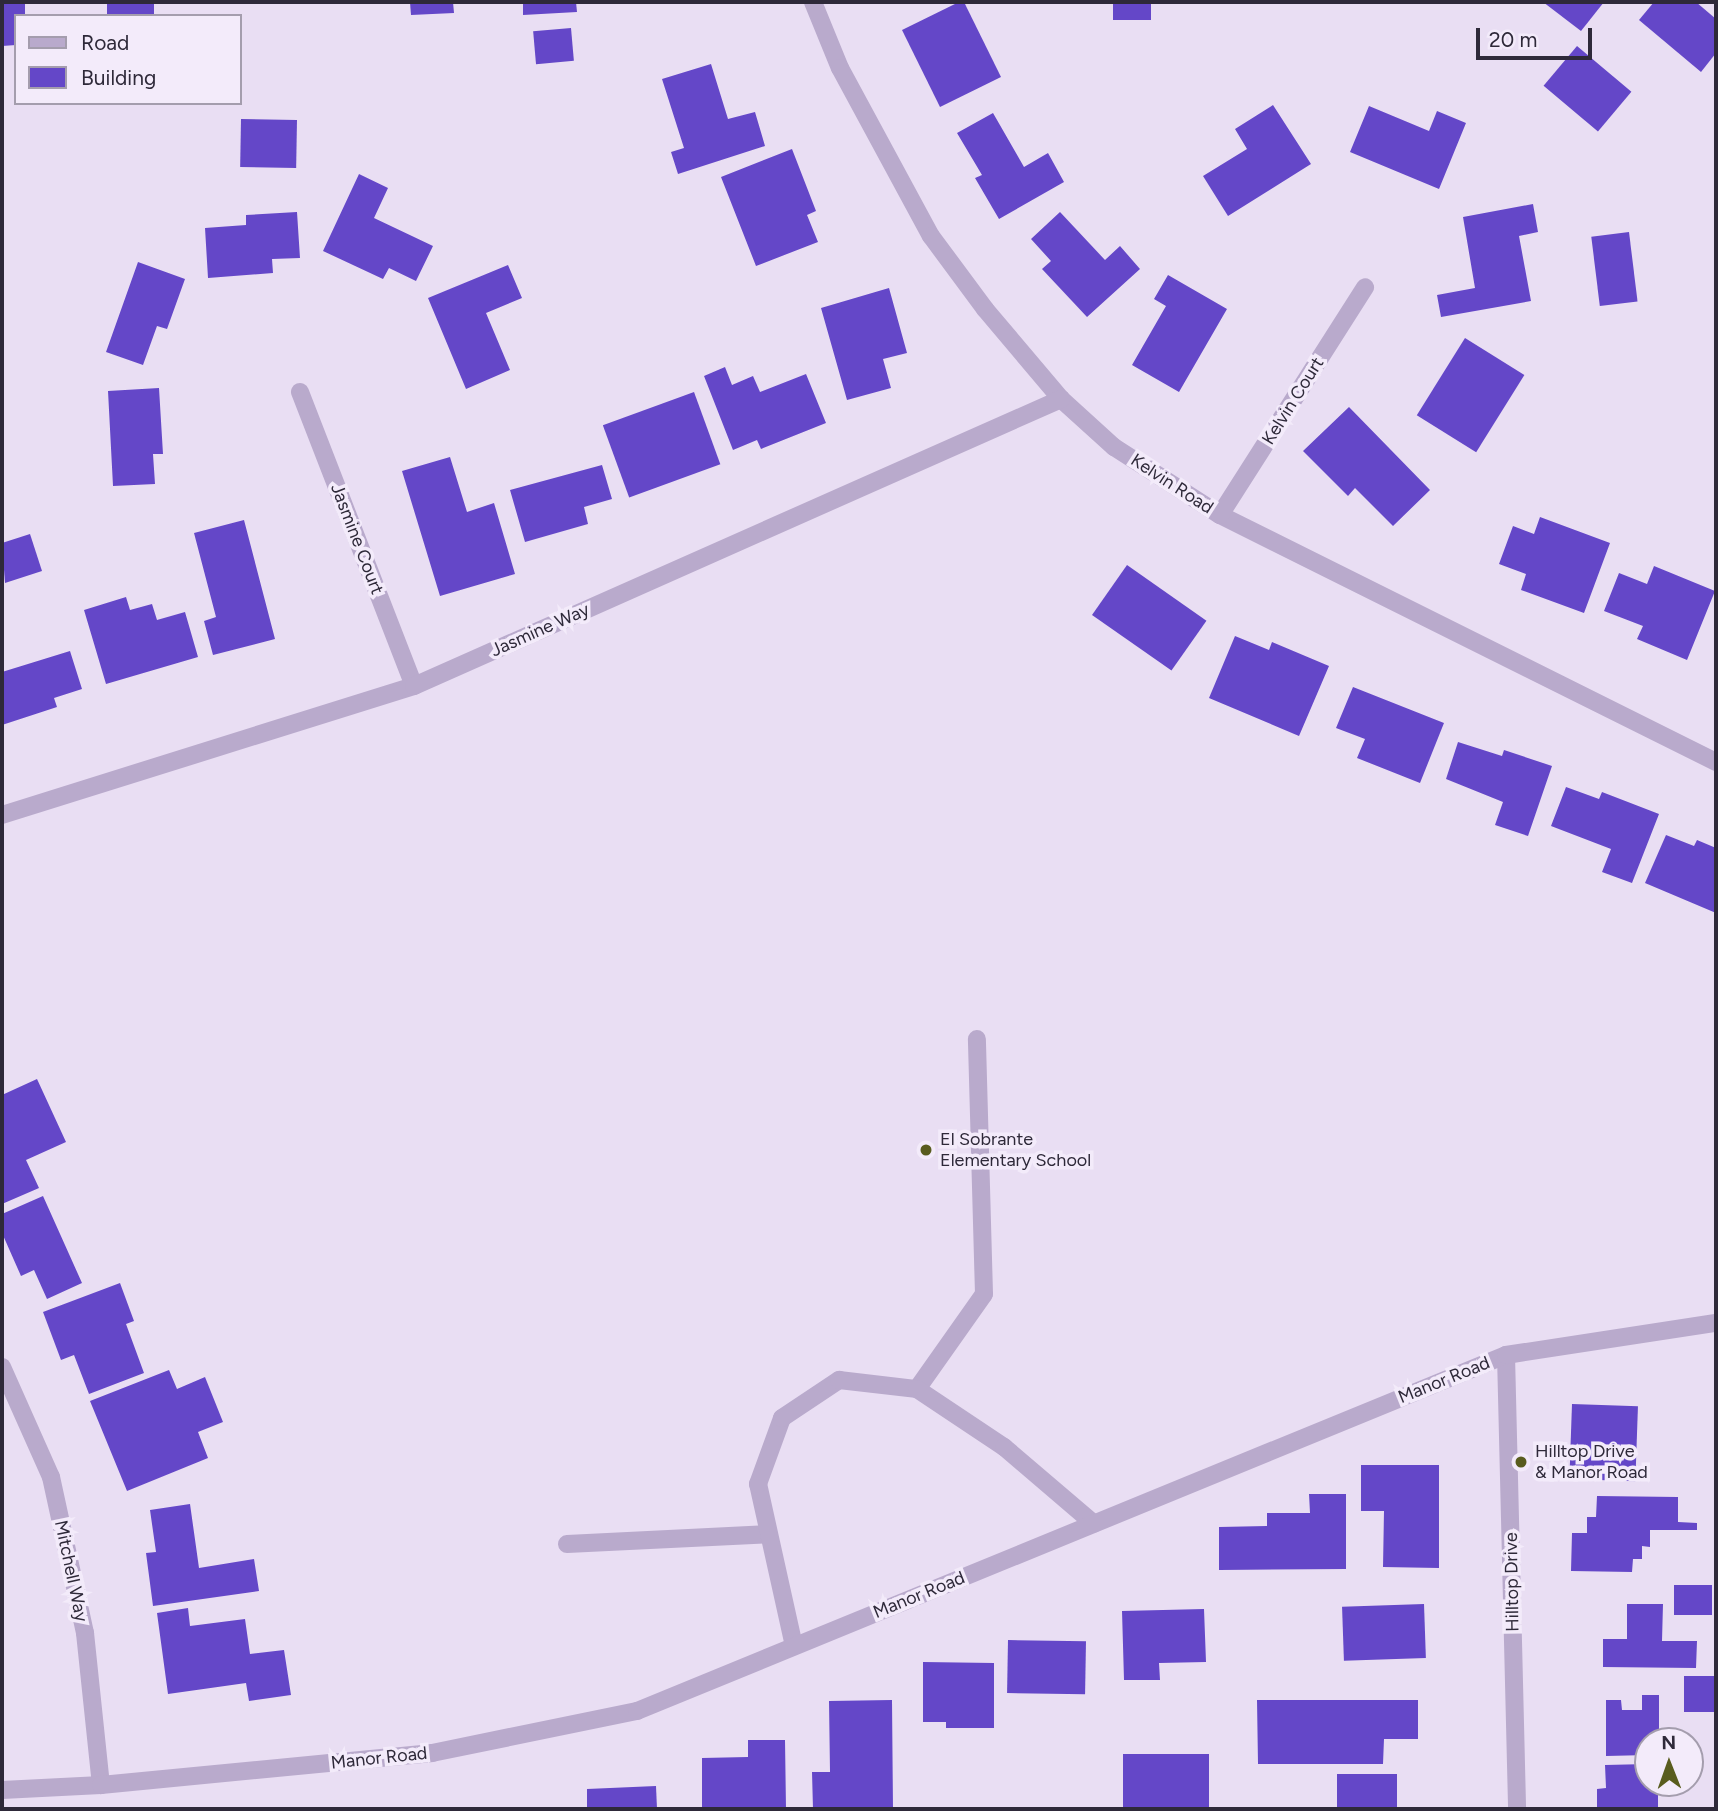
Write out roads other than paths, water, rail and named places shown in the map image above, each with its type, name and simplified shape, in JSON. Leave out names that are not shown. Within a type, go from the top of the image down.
[{"type":"street","name":"Kelvin Road","points":[[813,2],[841,68],[931,236],[985,309],[1061,400],[1114,447],[1220,514],[1716,762]]},
{"type":"street","name":"Kelvin Court","points":[[1220,514],[1365,287]]},
{"type":"street","name":"Jasmine Court","points":[[300,391],[414,686]]},
{"type":"street","name":"Jasmine Way","points":[[2,815],[414,686],[1061,400]]},
{"type":"street","points":[[917,1389],[984,1294],[977,1039]]},
{"type":"street","name":"Manor Road","points":[[2,1790],[101,1785],[432,1754],[637,1711],[1506,1355],[1716,1323]]},
{"type":"street","name":"Hilltop Drive","points":[[1506,1355],[1517,1809]]},
{"type":"street","name":"Mitchell Way","points":[[2,1367],[51,1477],[85,1633],[101,1785]]},
{"type":"street","points":[[794,1646],[758,1484],[782,1418],[839,1380],[917,1389],[1004,1447],[1094,1524]]},
{"type":"street","points":[[567,1544],[769,1534]]},
{"type":"place","name":"El Sobrante Elementary School","points":[[926,1150]]},
{"type":"place","name":"Hilltop Drive & Manor Road","points":[[1521,1462]]}]
